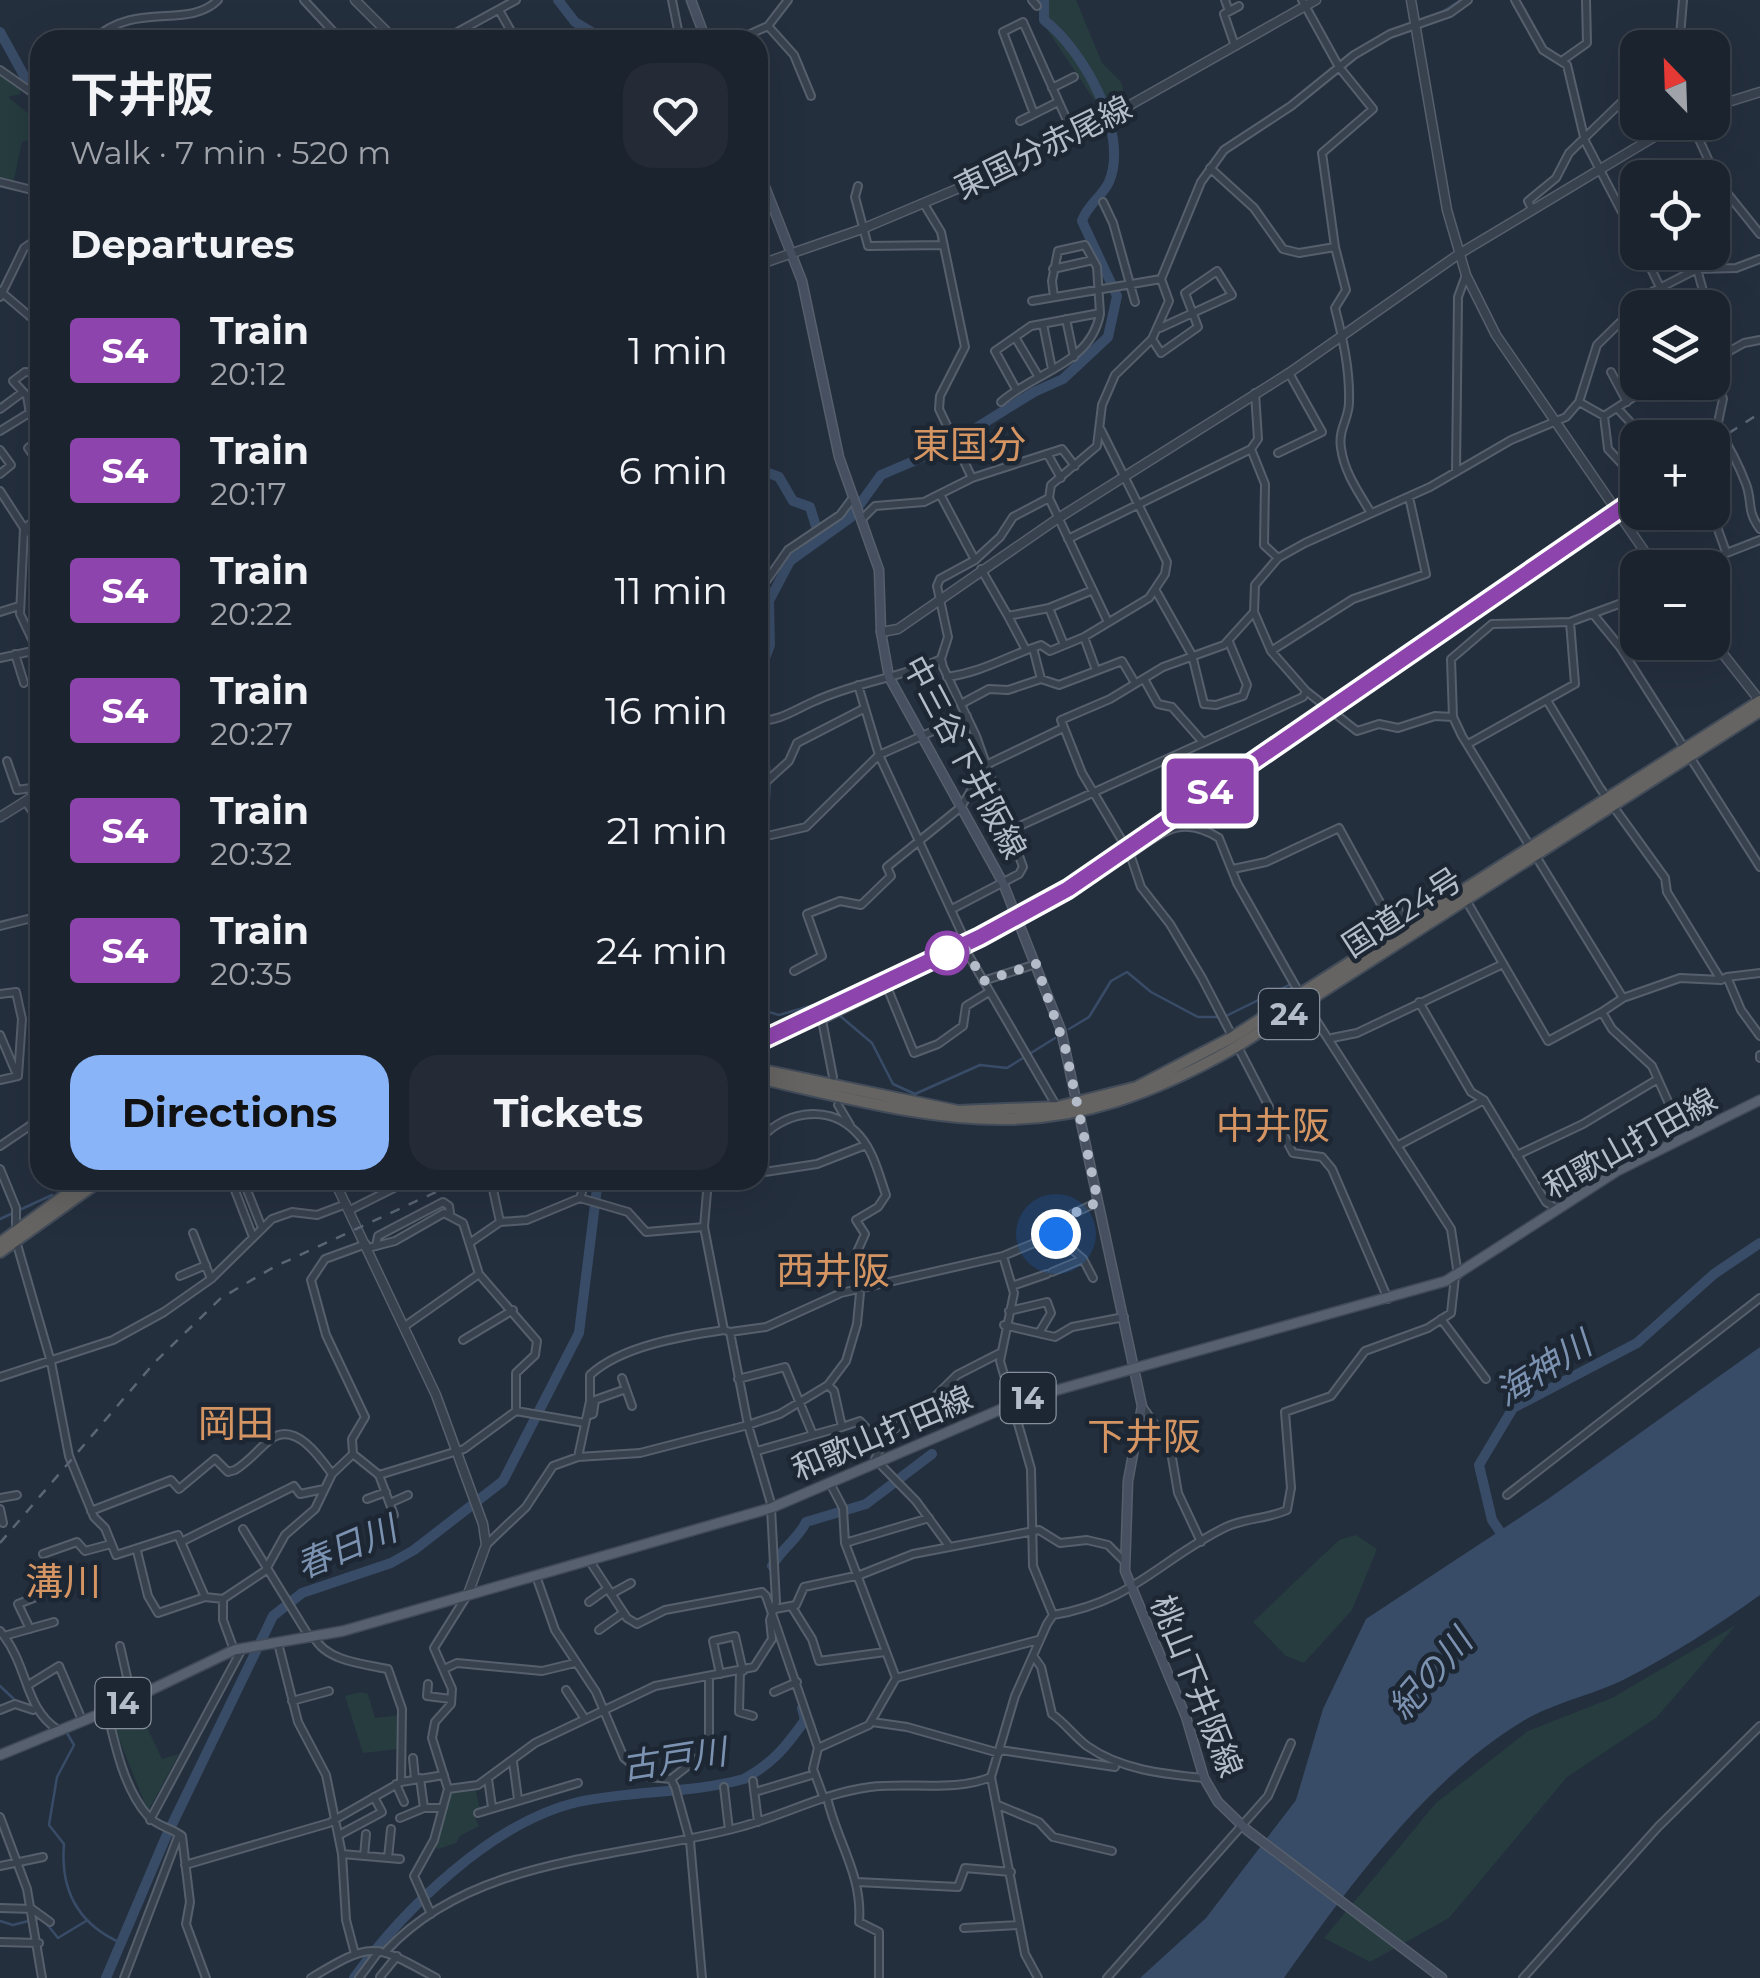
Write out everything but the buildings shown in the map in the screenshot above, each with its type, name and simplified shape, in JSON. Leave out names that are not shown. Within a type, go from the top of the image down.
[{"type":"highway","name":"国道24号","points":[[1686,754],[1760,701]]},
{"type":"highway","name":"国道24号","points":[[768,1080],[896,1110],[958,1119],[1035,1120],[1164,1086],[1686,754],[1760,711]]},
{"type":"highway","name":"国道24号","points":[[1410,930],[1466,900],[1536,850]]},
{"type":"highway","name":"国道24号","points":[[768,1072],[930,1108],[1005,1112],[1078,1109]]},
{"type":"highway","points":[[0,1252],[73,1190]]},
{"type":"highway","points":[[0,1242],[85,1190]]},
{"type":"main road","points":[[691,0],[702,30]]},
{"type":"main road","name":"中三谷下井阪線","points":[[768,194],[809,307],[838,456],[879,570],[881,632],[889,676],[1003,883],[1061,1030],[1132,1368]]},
{"type":"main road","name":"和歌山打田線","points":[[0,1756],[107,1712],[240,1649],[312,1638],[772,1507],[830,1486],[1013,1404],[1388,1299],[1456,1276],[1617,1171],[1760,1100]]},
{"type":"main road","name":"桃山下井阪線","points":[[1132,1368],[1142,1406],[1128,1480],[1124,1562],[1131,1590],[1186,1717],[1204,1778],[1218,1802],[1245,1828],[1442,1978]]},
{"type":"street","points":[[105,30],[119,17],[157,10],[202,12],[218,0]]},
{"type":"street","points":[[304,0],[332,30]]},
{"type":"street","points":[[356,0],[386,30]]},
{"type":"street","points":[[462,30],[516,0]]},
{"type":"street","points":[[672,0],[678,30]]},
{"type":"street","points":[[759,30],[768,26],[788,0]]},
{"type":"street","points":[[1225,0],[1229,11]]},
{"type":"street","name":"東国分赤尾線","points":[[768,262],[924,204],[1074,136],[1304,3],[1316,0]]},
{"type":"street","points":[[1412,0],[1458,254],[1466,275],[1496,335],[1643,550]]},
{"type":"street","points":[[1107,620],[1048,498],[1052,485],[1097,446],[1102,405],[1115,375],[1158,329],[1169,301],[1161,279],[1210,168],[1224,150],[1368,47],[1415,24],[1438,19],[1468,0]]},
{"type":"street","points":[[1515,0],[1543,50],[1563,60],[1584,141],[1620,210]]},
{"type":"street","points":[[1563,60],[1588,43],[1586,0]]},
{"type":"street","points":[[1680,30],[1683,0]]},
{"type":"street","points":[[1304,3],[1339,68],[1373,108],[1324,148],[1335,247],[1346,290],[1335,308],[1349,403],[1341,419],[1340,446],[1349,474],[1371,513]]},
{"type":"street","points":[[1235,46],[1224,14],[1239,6]]},
{"type":"street","points":[[499,10],[510,30]]},
{"type":"street","points":[[1034,114],[1002,32],[1026,23],[1074,136]]},
{"type":"street","points":[[768,26],[794,55],[811,96]]},
{"type":"street","points":[[0,70],[30,87]]},
{"type":"street","points":[[1052,88],[1074,78]]},
{"type":"street","points":[[1730,102],[1760,92]]},
{"type":"street","points":[[1020,121],[1058,102]]},
{"type":"street","points":[[1532,209],[1528,201],[1556,178],[1569,152],[1620,104]]},
{"type":"street","points":[[881,632],[898,630],[1057,518],[1289,372],[1458,254],[1647,140]]},
{"type":"street","points":[[1699,140],[1719,183],[1760,234]]},
{"type":"street","points":[[1210,168],[1254,208],[1283,249],[1299,253],[1335,247]]},
{"type":"street","points":[[0,182],[30,190]]},
{"type":"street","points":[[858,186],[855,197],[862,229],[872,248],[944,245]]},
{"type":"street","points":[[1103,202],[1125,282],[1135,302]]},
{"type":"street","points":[[768,204],[774,209]]},
{"type":"street","points":[[924,204],[944,245],[965,347],[940,396],[939,409],[972,478]]},
{"type":"street","points":[[30,244],[24,248],[1,294],[30,318]]},
{"type":"street","points":[[1002,402],[1037,374],[1074,357],[1091,339],[1100,313],[1099,287],[1085,245],[1058,251],[1053,269],[1054,296]]},
{"type":"street","points":[[1730,268],[1760,259]]},
{"type":"street","points":[[1053,269],[1093,260]]},
{"type":"street","points":[[1152,339],[1161,352],[1198,326],[1194,314],[1185,293],[1217,270],[1232,295],[1194,314],[1158,329]]},
{"type":"street","points":[[1652,270],[1662,290]]},
{"type":"street","points":[[1452,717],[1435,716],[1398,728],[1379,724],[1357,731],[1306,691],[1272,651],[1254,612],[1252,591],[1278,558],[1409,497],[1510,440],[1566,417],[1579,402],[1598,345],[1661,287],[1695,270]]},
{"type":"street","points":[[1456,472],[1458,297],[1466,275]]},
{"type":"street","points":[[1032,301],[1125,282],[1161,279]]},
{"type":"street","points":[[1016,389],[995,351],[1043,324],[1100,313]]},
{"type":"street","points":[[1066,319],[1074,357]]},
{"type":"street","points":[[1043,324],[1052,370]]},
{"type":"street","points":[[1015,337],[1037,374]]},
{"type":"street","points":[[1730,351],[1760,340]]},
{"type":"street","points":[[0,431],[30,411],[23,392],[13,381],[24,372],[30,372]]},
{"type":"street","points":[[1278,453],[1322,432],[1289,372]]},
{"type":"street","points":[[1612,372],[1627,402]]},
{"type":"street","points":[[0,409],[23,392]]},
{"type":"street","points":[[1068,539],[1250,450],[1258,440],[1255,393]]},
{"type":"street","points":[[1604,416],[1630,400]]},
{"type":"street","points":[[1724,400],[1717,427],[1735,453],[1748,487],[1749,513],[1760,529]]},
{"type":"street","points":[[1579,402],[1604,416]]},
{"type":"street","points":[[1617,408],[1628,420]]},
{"type":"street","points":[[1604,416],[1608,449],[1620,461]]},
{"type":"street","points":[[948,677],[977,674],[1041,645],[1050,651],[1064,646],[1100,630],[1107,620],[1156,590],[1165,574],[1166,556],[1100,429]]},
{"type":"street","points":[[860,520],[875,506],[915,504],[941,496],[972,478],[1062,449],[1075,466]]},
{"type":"street","points":[[0,450],[11,465],[0,474]]},
{"type":"street","points":[[1250,450],[1265,484],[1264,545],[1278,558]]},
{"type":"street","points":[[1048,455],[1060,478]]},
{"type":"street","points":[[0,491],[30,534]]},
{"type":"street","points":[[941,496],[1029,649],[1041,679]]},
{"type":"street","points":[[1272,651],[1353,599],[1426,574],[1409,497]]},
{"type":"street","points":[[952,909],[1003,883],[1023,866],[967,716],[941,659],[948,637],[938,601],[940,578],[976,560],[1013,517],[1048,498]]},
{"type":"street","points":[[768,576],[774,565],[853,501]]},
{"type":"street","points":[[24,528],[30,524]]},
{"type":"street","points":[[24,528],[20,606],[30,638]]},
{"type":"street","points":[[1730,551],[1760,540]]},
{"type":"street","points":[[1008,616],[1049,608],[1093,590]]},
{"type":"street","points":[[1156,590],[1192,656],[1204,704],[1216,705],[1243,696],[1246,685],[1229,641]]},
{"type":"street","points":[[1620,604],[1570,622],[1492,624],[1450,662],[1452,717],[1505,813],[1536,850],[1624,998]]},
{"type":"street","points":[[0,612],[20,606]]},
{"type":"street","points":[[1049,608],[1064,646]]},
{"type":"street","points":[[1254,612],[1229,641],[1064,717],[1064,728],[1094,792],[1130,854],[1141,887],[1170,924],[1293,1153],[1322,1157],[1332,1169],[1388,1299]]},
{"type":"street","points":[[1594,614],[1620,647],[1760,867]]},
{"type":"street","points":[[1468,744],[1575,684],[1570,622]]},
{"type":"street","points":[[1084,637],[1096,670]]},
{"type":"street","points":[[0,658],[30,653]]},
{"type":"street","points":[[15,654],[24,683]]},
{"type":"street","points":[[768,719],[941,659]]},
{"type":"street","points":[[1728,660],[1760,701]]},
{"type":"street","points":[[961,704],[989,690],[1008,690],[1041,679],[1060,685],[1122,661],[1135,683]]},
{"type":"street","points":[[1144,679],[1158,704],[1172,707],[1202,740]]},
{"type":"street","points":[[858,685],[879,755],[964,938]]},
{"type":"street","points":[[1009,831],[1202,740],[1240,728],[1303,698],[1306,691]]},
{"type":"street","points":[[1548,702],[1610,802],[1665,878],[1667,892],[1760,1036]]},
{"type":"street","points":[[768,780],[790,761],[797,743],[865,708]]},
{"type":"street","points":[[768,836],[806,827],[879,755],[967,716]]},
{"type":"street","points":[[794,971],[822,956],[807,914],[840,900],[861,906],[891,876],[887,868],[961,807],[986,766],[1064,728]]},
{"type":"street","points":[[7,762],[18,790],[30,788]]},
{"type":"street","points":[[0,817],[30,799]]},
{"type":"street","points":[[26,801],[30,807]]},
{"type":"street","points":[[1053,1614],[1096,1607],[1131,1590],[1228,1526],[1286,1510],[1290,1488],[1285,1412],[1331,1396],[1365,1351],[1442,1319],[1453,1308],[1456,1276],[1451,1228],[1304,998],[1237,883],[1220,838],[1192,824],[1170,827],[1130,854]]},
{"type":"street","points":[[1233,869],[1276,858],[1338,828],[1383,908],[1397,908],[1410,930]]},
{"type":"street","points":[[1466,900],[1548,1042],[1624,998],[1680,978],[1724,979],[1760,974]]},
{"type":"street","points":[[0,926],[30,918]]},
{"type":"street","points":[[832,1077],[822,1020],[965,949],[1057,1108]]},
{"type":"street","points":[[984,981],[1036,964]]},
{"type":"street","points":[[1330,1038],[1358,1033],[1502,964]]},
{"type":"street","points":[[887,987],[914,1052],[934,1046],[963,1026],[966,1006],[990,992]]},
{"type":"street","points":[[0,994],[16,992],[22,1019],[18,1076]]},
{"type":"street","points":[[1420,1002],[1470,1092],[1484,1100],[1546,1202],[1558,1210]]},
{"type":"street","points":[[1602,1012],[1612,1029],[1643,1055],[1684,1137]]},
{"type":"street","points":[[0,1035],[18,1076]]},
{"type":"street","points":[[0,1080],[18,1076]]},
{"type":"street","points":[[1517,1155],[1582,1124],[1658,1079]]},
{"type":"street","points":[[1398,1146],[1484,1100]]},
{"type":"street","points":[[431,1914],[414,1876],[434,1840],[448,1788],[432,1729],[451,1699],[434,1648],[468,1594],[486,1546],[526,1507],[545,1473],[578,1457],[640,1453],[748,1425],[799,1404],[828,1386],[846,1361],[860,1313],[862,1266],[857,1252],[865,1234],[856,1220],[878,1207],[886,1195],[866,1145],[838,1105]]},
{"type":"street","points":[[768,1134],[789,1117],[818,1114],[850,1127]]},
{"type":"street","points":[[0,1146],[30,1125]]},
{"type":"street","points":[[768,1172],[817,1164],[866,1145]]},
{"type":"street","points":[[0,1169],[51,1362],[69,1456],[91,1511],[120,1556],[178,1535],[205,1597]]},
{"type":"street","points":[[235,1190],[253,1237]]},
{"type":"street","points":[[246,1190],[262,1228]]},
{"type":"street","points":[[339,1190],[370,1246],[405,1326],[469,1484],[486,1546]]},
{"type":"street","points":[[0,1378],[124,1334],[211,1278],[262,1228],[284,1214],[317,1215],[387,1190]]},
{"type":"street","points":[[493,1190],[500,1222]]},
{"type":"street","points":[[582,1198],[584,1190]]},
{"type":"street","points":[[707,1190],[704,1228],[748,1425],[772,1507],[775,1610],[818,1748],[814,1774],[831,1820],[842,1837],[856,1882],[859,1922],[880,1932],[879,1978]]},
{"type":"street","points":[[471,1242],[500,1222],[527,1220],[582,1198],[634,1215],[646,1232],[704,1228]]},
{"type":"street","points":[[370,1246],[378,1236],[442,1202],[449,1206],[450,1213],[463,1223],[479,1274],[537,1341],[535,1355],[516,1373],[516,1411]]},
{"type":"street","points":[[578,1457],[590,1375],[595,1370],[634,1351],[727,1331],[766,1327],[859,1288],[1003,1256],[1054,1234],[1072,1214],[1098,1202]]},
{"type":"street","points":[[394,1515],[379,1475],[353,1454],[352,1439],[365,1417],[326,1335],[311,1280],[325,1259],[370,1246],[450,1213]]},
{"type":"street","points":[[193,1234],[211,1278]]},
{"type":"street","points":[[1054,1234],[1082,1260],[1093,1278]]},
{"type":"street","points":[[1003,1256],[1012,1286],[1000,1353],[1030,1469],[1033,1566],[1053,1614]]},
{"type":"street","points":[[1012,1286],[1082,1260]]},
{"type":"street","points":[[180,1276],[206,1265]]},
{"type":"street","points":[[405,1326],[479,1274]]},
{"type":"street","points":[[1507,1495],[1760,1298]]},
{"type":"street","points":[[1009,1311],[1047,1302],[1051,1312],[1039,1334]]},
{"type":"street","points":[[463,1340],[513,1310]]},
{"type":"street","points":[[1004,1325],[1058,1336],[1072,1327],[1124,1317]]},
{"type":"street","points":[[1442,1319],[1486,1379]]},
{"type":"street","points":[[950,1546],[877,1464],[881,1444],[957,1376],[1000,1353]]},
{"type":"street","points":[[738,1380],[784,1367],[813,1435]]},
{"type":"street","points":[[622,1378],[632,1406]]},
{"type":"street","points":[[828,1386],[834,1390],[842,1428]]},
{"type":"street","points":[[379,1475],[456,1451],[516,1411],[586,1419],[593,1414],[596,1400],[612,1398],[626,1389]]},
{"type":"street","points":[[1142,1406],[1170,1446],[1178,1493],[1201,1542]]},
{"type":"street","points":[[756,1452],[860,1421],[881,1444]]},
{"type":"street","points":[[91,1511],[172,1480],[179,1489],[214,1459],[228,1472],[235,1470],[273,1437],[288,1434],[311,1446],[332,1474]]},
{"type":"street","points":[[137,1551],[148,1596],[158,1613],[205,1597],[222,1599],[265,1571],[285,1535],[315,1509],[332,1474],[353,1454]]},
{"type":"street","points":[[180,1542],[282,1494],[285,1489],[294,1486],[300,1494],[324,1489]]},
{"type":"street","points":[[830,1486],[843,1508],[845,1544],[896,1678]]},
{"type":"street","points":[[366,1499],[386,1492]]},
{"type":"street","points":[[0,1498],[17,1495]]},
{"type":"street","points":[[390,1502],[408,1495]]},
{"type":"street","points":[[0,1509],[4,1523]]},
{"type":"street","points":[[845,1544],[929,1518]]},
{"type":"street","points":[[243,1529],[265,1571],[319,1648],[341,1658],[388,1669],[402,1709],[398,1783],[404,1802]]},
{"type":"street","points":[[775,1610],[792,1607],[804,1587],[860,1575],[914,1554],[1032,1531],[1060,1543],[1087,1540],[1108,1545],[1124,1562]]},
{"type":"street","points":[[43,1554],[77,1542],[84,1551],[111,1544]]},
{"type":"street","points":[[588,1560],[636,1624],[676,1608],[762,1592],[775,1610]]},
{"type":"street","points":[[536,1574],[555,1630],[604,1710],[624,1758],[648,1777],[671,1780],[709,1749],[709,1676]]},
{"type":"street","points":[[589,1602],[631,1583]]},
{"type":"street","points":[[30,1630],[18,1604],[54,1590]]},
{"type":"street","points":[[153,1821],[240,1649],[223,1620],[222,1599]]},
{"type":"street","points":[[792,1607],[812,1639],[819,1662],[886,1652]]},
{"type":"street","points":[[448,1788],[488,1779],[535,1743],[655,1686],[754,1667],[772,1639],[770,1620],[775,1610]]},
{"type":"street","points":[[599,1630],[624,1613]]},
{"type":"street","points":[[1038,1978],[1027,1960],[990,1777],[1015,1696],[1053,1614]]},
{"type":"street","points":[[2,1634],[54,1622]]},
{"type":"street","points":[[2,1634],[16,1651],[30,1684],[33,1708]]},
{"type":"street","points":[[720,1674],[713,1640],[736,1636],[742,1671],[738,1712],[754,1716]]},
{"type":"street","points":[[872,1722],[896,1678],[1038,1640]]},
{"type":"street","points":[[274,1644],[292,1701],[326,1775],[339,1835],[344,1906],[355,1954]]},
{"type":"street","points":[[120,1646],[132,1699]]},
{"type":"street","points":[[1033,1656],[1041,1667],[1055,1717],[1068,1723],[1084,1744],[1122,1766]]},
{"type":"street","points":[[444,1669],[456,1663],[555,1670],[575,1663]]},
{"type":"street","points":[[30,1684],[59,1666],[82,1720]]},
{"type":"street","points":[[774,1692],[798,1682]]},
{"type":"street","points":[[428,1684],[427,1696],[451,1699]]},
{"type":"street","points":[[566,1690],[585,1719]]},
{"type":"street","points":[[292,1701],[330,1691]]},
{"type":"street","points":[[0,1710],[15,1704],[33,1708],[58,1730]]},
{"type":"street","points":[[107,1712],[128,1781],[153,1821],[178,1832]]},
{"type":"street","points":[[818,1748],[872,1722],[907,1727],[999,1752],[1204,1778]]},
{"type":"street","points":[[1523,1978],[1658,1827],[1760,1726]]},
{"type":"street","points":[[1107,1978],[1245,1828],[1268,1796],[1292,1743]]},
{"type":"street","points":[[414,1758],[424,1808]]},
{"type":"street","points":[[514,1762],[518,1799]]},
{"type":"street","points":[[754,1792],[814,1774]]},
{"type":"street","points":[[185,1865],[336,1820],[398,1783],[444,1775]]},
{"type":"street","points":[[359,1978],[383,1950],[431,1914],[559,1862],[728,1830],[825,1796],[868,1788],[990,1777]]},
{"type":"street","points":[[488,1779],[492,1807]]},
{"type":"street","points":[[671,1780],[688,1838],[702,1978]]},
{"type":"street","points":[[753,1781],[758,1822]]},
{"type":"street","points":[[478,1813],[578,1783]]},
{"type":"street","points":[[724,1787],[728,1830]]},
{"type":"street","points":[[339,1835],[382,1812],[374,1797]]},
{"type":"street","points":[[997,1804],[1039,1822],[1054,1836],[1112,1851]]},
{"type":"street","points":[[400,1818],[424,1808],[441,1808]]},
{"type":"street","points":[[0,1817],[32,1909],[42,1978]]},
{"type":"street","points":[[388,1858],[391,1829]]},
{"type":"street","points":[[178,1832],[190,1902],[186,1924],[206,1978]]},
{"type":"street","points":[[124,1978],[178,1832]]},
{"type":"street","points":[[364,1856],[366,1834]]},
{"type":"street","points":[[342,1854],[400,1860]]},
{"type":"street","points":[[0,1866],[43,1857]]},
{"type":"street","points":[[856,1882],[958,1887],[965,1868],[1012,1872]]},
{"type":"street","points":[[0,1908],[32,1909],[50,1922]]},
{"type":"street","points":[[964,1928],[1019,1925]]},
{"type":"street","points":[[0,1942],[39,1943]]},
{"type":"street","points":[[311,1978],[355,1954],[383,1950],[436,1978]]},
{"type":"street","points":[[380,1977],[397,1956]]},
{"type":"green space","points":[[1040,0],[1076,0],[1102,63],[1121,82],[1126,100],[1103,113],[1040,19]]},
{"type":"green space","points":[[0,75],[19,87],[21,94],[8,97],[30,115],[30,140],[22,142],[13,184],[0,180]]},
{"type":"green space","points":[[1356,1535],[1377,1549],[1352,1610],[1304,1663],[1286,1656],[1253,1622],[1339,1540]]},
{"type":"green space","points":[[1736,1625],[1657,1717],[1567,1777],[1449,1918],[1370,1962],[1324,1938],[1436,1803],[1528,1731],[1612,1698]]},
{"type":"green space","points":[[368,1694],[375,1718],[400,1715],[398,1749],[363,1753],[345,1696]]},
{"type":"green space","points":[[142,1717],[162,1759],[179,1754],[148,1811],[115,1729]]},
{"type":"green space","points":[[475,1787],[480,1809],[473,1812],[479,1826],[460,1836],[456,1843],[438,1849],[433,1846],[451,1792]]},
{"type":"water","name":"紀の川","points":[[1760,1347],[1760,1595],[1643,1670],[1532,1716],[1485,1747],[1390,1839],[1284,1978],[1140,1978],[1206,1918],[1296,1800],[1323,1709],[1366,1619],[1548,1499]]},
{"type":"waterway","points":[[558,0],[575,22],[588,30]]},
{"type":"waterway","name":"春日川","points":[[768,650],[769,601],[790,561],[850,518],[881,475],[942,449],[1034,392],[1063,379],[1108,337],[1117,296],[1082,221],[1109,182],[1114,162],[1113,140],[1108,116],[1087,71],[1059,33],[1044,20],[1044,0]]},
{"type":"waterway","points":[[1441,13],[1461,0]]},
{"type":"waterway","points":[[0,32],[30,84]]},
{"type":"waterway","points":[[768,473],[779,477],[793,501],[810,507],[819,536]]},
{"type":"waterway","points":[[768,760],[768,810]]},
{"type":"waterway","points":[[1069,1029],[1089,1017],[1111,981],[1127,972],[1151,992],[1198,1017],[1218,1017]]},
{"type":"waterway","points":[[1226,1016],[1291,984]]},
{"type":"waterway","points":[[768,1010],[779,1015],[824,1002],[833,1010]]},
{"type":"waterway","points":[[839,1015],[872,1043],[893,1084],[915,1094],[980,1065],[1007,1068],[1055,1038]]},
{"type":"waterway","name":"春日川","points":[[106,1978],[165,1839],[273,1616],[302,1593],[391,1563],[414,1550],[503,1481],[579,1333],[597,1190]]},
{"type":"waterway","points":[[0,1219],[52,1195]]},
{"type":"waterway","name":"海神川","points":[[1507,1542],[1492,1520],[1479,1465],[1513,1408],[1637,1343],[1714,1274],[1760,1243]]},
{"type":"waterway","name":"古戸川","points":[[772,1566],[806,1522],[866,1504],[932,1454]]},
{"type":"waterway","points":[[0,1686],[17,1702]]},
{"type":"waterway","name":"古戸川","points":[[354,1978],[424,1897],[514,1828],[578,1802],[744,1779],[771,1760],[792,1738],[805,1720],[802,1708]]},
{"type":"waterway","points":[[67,1733],[74,1745],[57,1777],[49,1825],[64,1844],[65,1877],[75,1904],[93,1926],[121,1943]]},
{"type":"waterway","points":[[0,1921],[13,1925],[40,1918]]},
{"type":"waterway","points":[[46,1923],[58,1938],[86,1921]]},
{"type":"railway","points":[[1730,432],[1760,413]]},
{"type":"railway","points":[[768,1037],[981,937],[1067,889],[1620,509]]},
{"type":"railway","points":[[0,1543],[155,1362],[221,1298],[274,1267],[440,1190]]},
{"type":"train","name":"S4","points":[[768,1037],[980,937],[1068,889],[1620,509]]},
{"type":"district","name":"東国分","points":[[969,444]]},
{"type":"district","name":"中井阪","points":[[1273,1125]]},
{"type":"district","name":"西井阪","points":[[833,1270]]},
{"type":"district","name":"岡田","points":[[236,1423]]},
{"type":"district","name":"下井阪","points":[[1144,1436]]},
{"type":"district","name":"溝川","points":[[63,1581]]},
{"type":"route","points":[[947,953],[942,960],[965,949],[984,981],[1036,964],[1065,1047],[1098,1202],[1072,1214],[1056,1234]]}]
